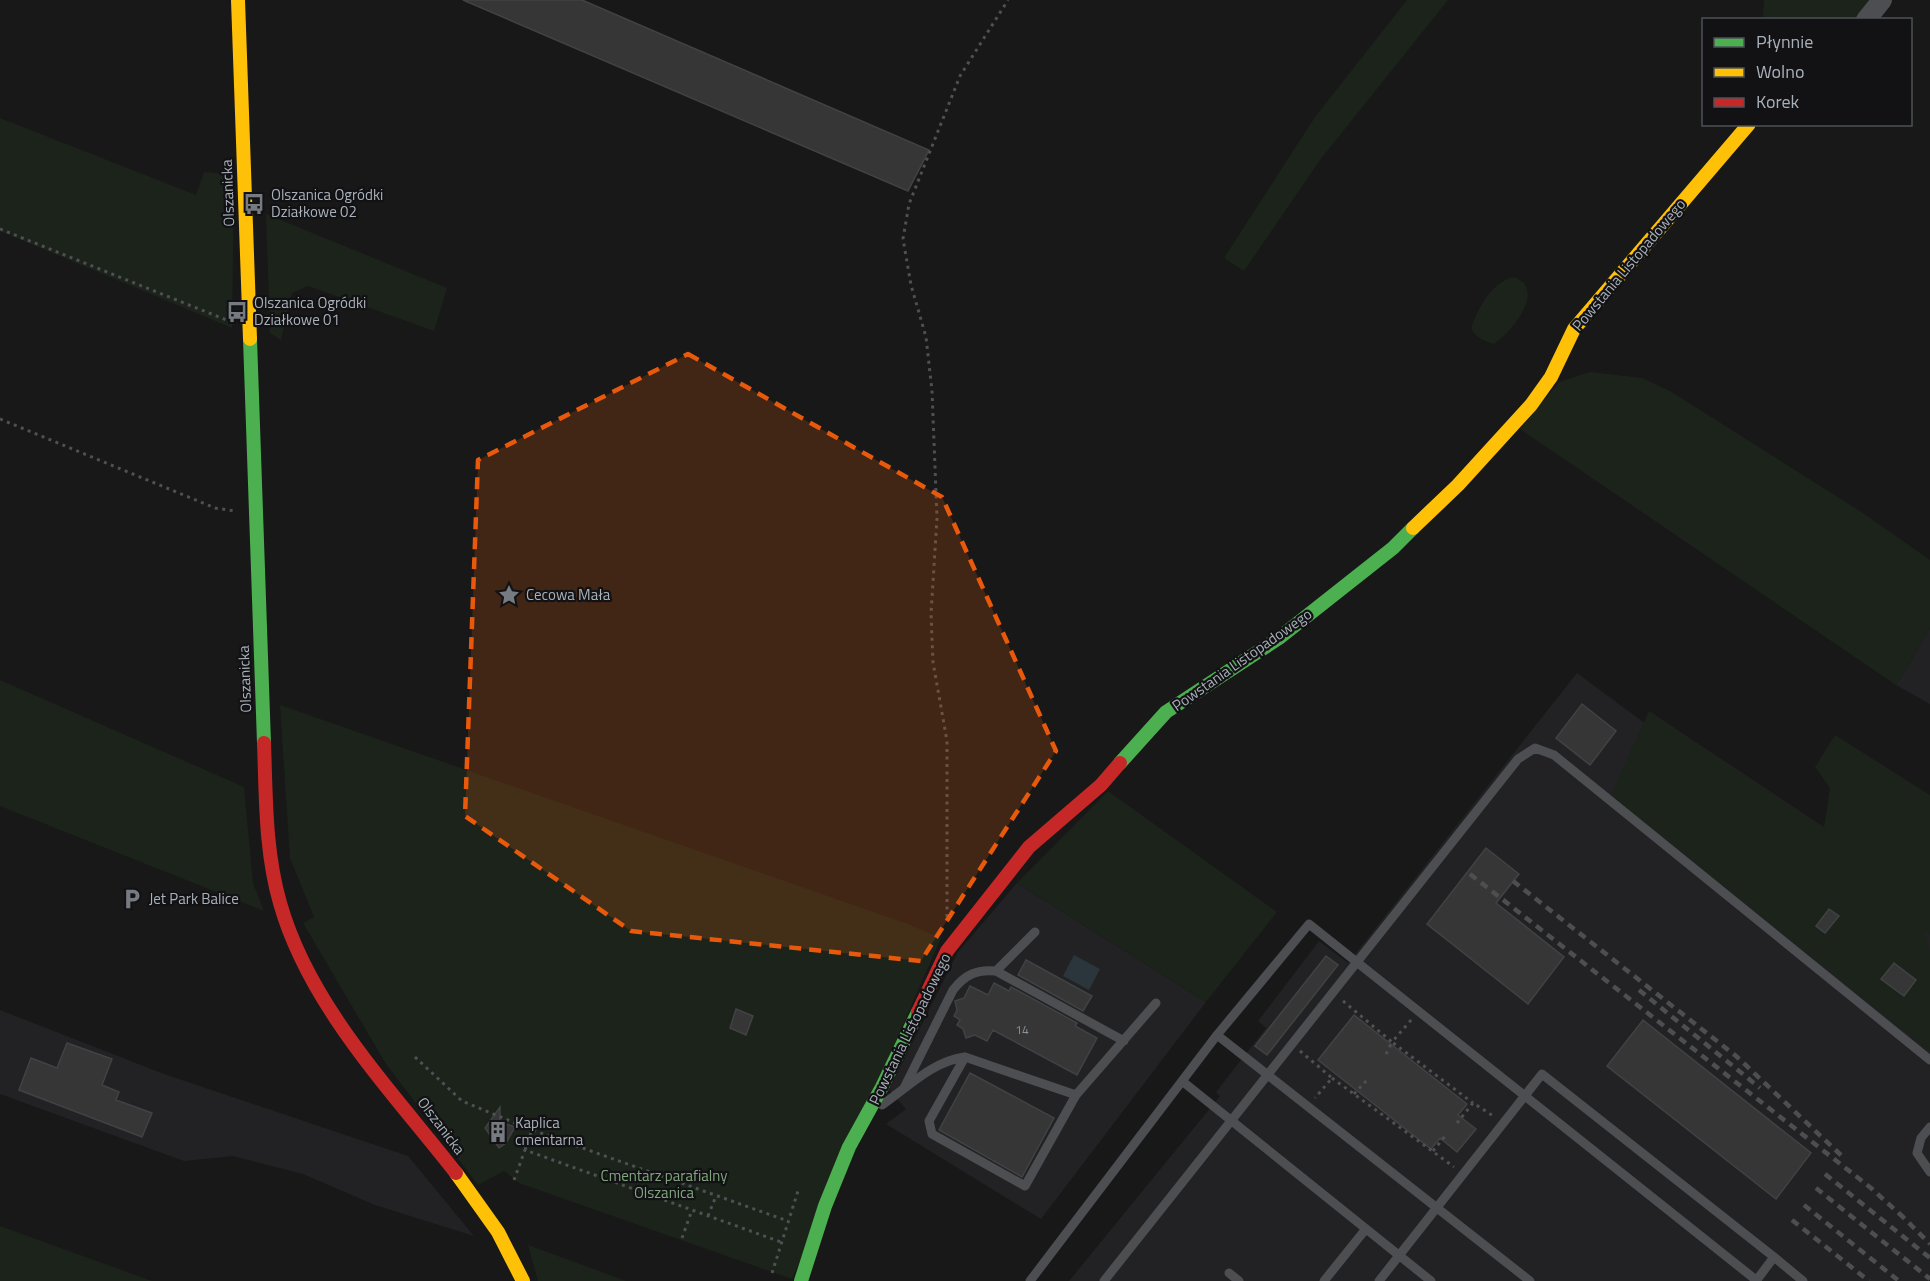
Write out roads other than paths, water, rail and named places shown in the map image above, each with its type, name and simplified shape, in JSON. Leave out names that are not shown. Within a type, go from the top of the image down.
[{"type":"street","name":"Olszanicka","points":[[238,0],[266,810],[273,875],[283,913],[302,958],[325,998],[484,1211],[510,1251],[523,1281]]},
{"type":"street","points":[[1868,18],[1882,0]]},
{"type":"street","name":"Powstania Listopadowego","points":[[801,1281],[833,1186],[849,1147],[867,1116],[946,951],[1029,847],[1101,785],[1166,712],[1288,631],[1393,548],[1458,485],[1531,405],[1551,377],[1574,328],[1747,126]]},
{"type":"lane","points":[[1104,1281],[1518,759],[1535,748],[1554,755],[1930,1060]]},
{"type":"lane","points":[[1030,1281],[1217,1035],[1309,924],[1756,1281],[1774,1257]]},
{"type":"lane","points":[[996,971],[1035,932]]},
{"type":"lane","points":[[904,1089],[953,990],[972,973],[983,969],[996,971],[1124,1041]]},
{"type":"lane","points":[[965,1057],[929,1121],[932,1134],[1025,1186],[1076,1095],[1156,1003]]},
{"type":"lane","points":[[1217,1035],[1530,1281]]},
{"type":"lane","points":[[867,1116],[942,1063],[965,1057],[1076,1095]]},
{"type":"lane","points":[[1379,1281],[1542,1074],[1803,1281]]},
{"type":"lane","points":[[1182,1081],[1431,1281]]},
{"type":"lane","points":[[1930,1127],[1921,1138],[1917,1152],[1930,1172]]},
{"type":"lane","points":[[1324,1281],[1365,1230]]},
{"type":"lane","points":[[1229,1273],[1239,1281]]},
{"type":"railway","points":[[1470,874],[1871,1188],[1904,1218]]},
{"type":"railway","points":[[1513,881],[1736,1056],[1844,1158]]},
{"type":"railway","points":[[1639,990],[1760,1088]]},
{"type":"railway","points":[[1825,1174],[1930,1258]]},
{"type":"railway","points":[[1816,1188],[1930,1279]]},
{"type":"railway","points":[[1804,1205],[1899,1281]]},
{"type":"railway","points":[[1899,1213],[1930,1244]]},
{"type":"railway","points":[[1792,1220],[1869,1281]]},
{"type":"place","name":"Olszanica Ogródki Działkowe 02","points":[[254,204]]},
{"type":"place","name":"Olszanica Ogródki Działkowe 01","points":[[237,312]]},
{"type":"place","name":"Cecowa Mała","points":[[509,595]]},
{"type":"place","name":"Jet Park Balice","points":[[132,899]]},
{"type":"place","name":"Kaplica cmentarna","points":[[498,1132]]},
{"type":"park label","name":"Cmentarz parafialny Olszanica","points":[[664,1184]]}]
